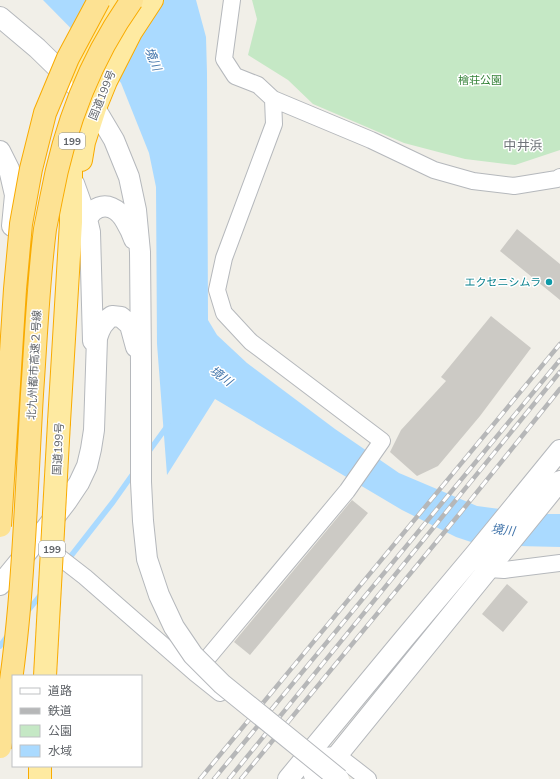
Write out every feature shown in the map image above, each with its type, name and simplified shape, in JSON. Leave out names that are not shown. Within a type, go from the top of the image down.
[{"type":"highway","points":[[0,526],[15,289],[21,224],[31,169],[45,113],[68,58],[99,0]]},
{"type":"highway","name":"国道199号","points":[[79,220],[71,172],[72,129],[78,88],[85,61],[104,13],[111,0]]},
{"type":"highway","name":"北九州都市高速２号線","points":[[12,675],[22,575],[39,288],[46,227],[56,172],[71,119],[93,66],[121,16],[132,0]]},
{"type":"highway","name":"国道199号","points":[[45,675],[67,289],[79,220],[76,183],[84,142],[106,81],[131,32],[152,0]]},
{"type":"highway","name":"北九州都市高速２号線","points":[[0,747],[6,720],[12,678]]},
{"type":"highway","points":[[40,767],[40,779]]},
{"type":"street","points":[[232,0],[224,59],[235,76],[258,85],[274,98],[371,140],[434,170],[473,181],[514,186],[557,179],[560,177]]},
{"type":"street","points":[[0,17],[37,48],[78,88],[95,108],[114,140],[129,177],[136,210],[140,252],[141,482],[143,522],[147,559],[159,595],[174,627],[193,655],[222,684],[339,779]]},
{"type":"street","points":[[194,673],[347,491],[382,441],[251,342],[224,314],[217,290],[224,258],[274,124],[274,98]]},
{"type":"street","points":[[0,151],[9,169],[15,195],[0,382]]},
{"type":"street","points":[[96,380],[92,318],[90,232],[79,220],[102,207],[111,206],[120,213],[126,221],[140,252]]},
{"type":"street","points":[[0,585],[67,501],[79,483],[87,466],[94,430],[98,338],[100,329],[105,321],[112,316],[121,318],[130,325],[141,365]]},
{"type":"street","points":[[288,779],[560,450]]},
{"type":"street","points":[[318,779],[488,569],[502,554],[542,502],[559,484]]},
{"type":"street","points":[[37,540],[85,577],[194,673],[220,693]]},
{"type":"street","points":[[488,569],[504,570],[560,564]]},
{"type":"street","points":[[307,757],[337,755],[368,779]]},
{"type":"street","points":[[307,757],[312,779]]},
{"type":"green space","name":"檜荘公園","points":[[252,0],[560,0],[560,150],[515,165],[465,159],[404,143],[313,104],[288,80],[248,55],[257,19]]},
{"type":"water","name":"境川","points":[[43,0],[196,0],[206,37],[208,320],[217,335],[247,363],[335,429],[399,473],[477,506],[537,514],[560,514],[560,547],[480,545],[456,537],[402,510],[215,399],[167,475],[157,344],[156,187],[149,153],[121,83],[104,62]]},
{"type":"building","name":"エクセニシムラ","points":[[517,229],[560,264],[560,300],[500,251]]},
{"type":"building","points":[[491,316],[531,348],[480,416],[438,466],[417,476],[390,452],[401,430],[446,381],[441,377]]},
{"type":"building","points":[[352,500],[368,513],[250,655],[234,642]]},
{"type":"building","points":[[507,584],[528,602],[503,632],[482,614]]},
{"type":"waterway","points":[[147,454],[168,425]]},
{"type":"waterway","points":[[67,561],[135,471]]},
{"type":"waterway","points":[[26,613],[43,592]]},
{"type":"waterway","points":[[0,646],[9,634]]},
{"type":"railway","points":[[200,779],[560,344]]},
{"type":"railway","points":[[214,779],[560,360]]},
{"type":"railway","points":[[229,779],[560,372]]},
{"type":"railway","points":[[241,779],[461,512],[560,389]]},
{"type":"place","name":"エクセニシムラ","points":[[549,282]]},
{"type":"district","name":"中井浜","points":[[523,145]]}]
